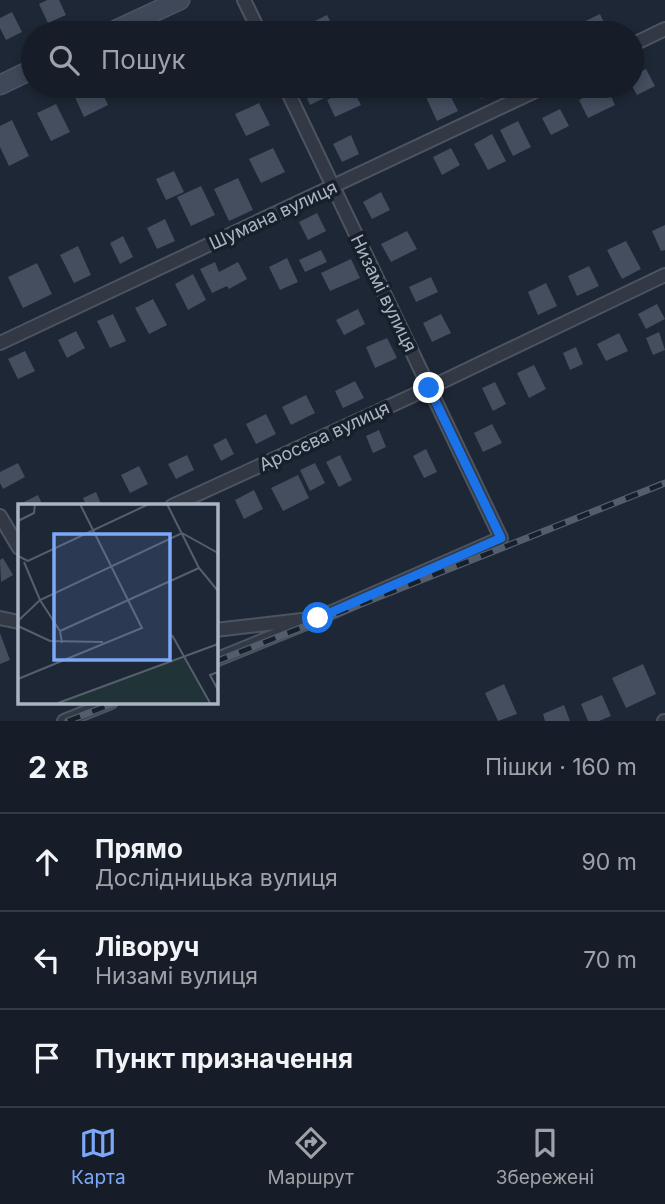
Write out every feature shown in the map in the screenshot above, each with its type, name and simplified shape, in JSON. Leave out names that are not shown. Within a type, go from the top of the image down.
[{"type":"main road","points":[[135,21],[180,0]]},
{"type":"main road","points":[[0,85],[21,75]]},
{"type":"street","points":[[244,0],[254,21]]},
{"type":"street","points":[[644,39],[665,29]]},
{"type":"street","name":"Низамі вулиця","points":[[291,98],[501,538],[318,618]]},
{"type":"street","name":"Шумана вулиця","points":[[0,344],[521,98]]},
{"type":"street","name":"Аросєва вулиця","points":[[176,504],[429,388],[665,275]]},
{"type":"street","points":[[0,516],[18,546]]},
{"type":"street","points":[[0,618],[18,622]]},
{"type":"street","points":[[217,630],[318,618]]},
{"type":"street","points":[[217,659],[318,618]]},
{"type":"street","points":[[64,721],[106,704]]},
{"type":"building","points":[[47,0],[59,0],[66,15],[47,21],[39,4]]},
{"type":"building","points":[[12,12],[21,32],[6,40],[0,28],[0,18]]},
{"type":"building","points":[[600,14],[603,21],[585,21]]},
{"type":"building","points":[[327,15],[330,21],[315,21]]},
{"type":"building","points":[[646,69],[655,86],[644,92]]},
{"type":"building","points":[[75,98],[105,98],[108,105],[84,117]]},
{"type":"building","points":[[307,98],[324,98],[310,105]]},
{"type":"building","points":[[357,98],[361,105],[335,117],[327,100]]},
{"type":"building","points":[[426,98],[452,98],[458,111],[437,121]]},
{"type":"building","points":[[612,98],[615,105],[588,118],[579,100]]},
{"type":"building","points":[[259,103],[270,125],[246,136],[235,114]]},
{"type":"building","points":[[56,104],[70,132],[51,141],[37,113]]},
{"type":"building","points":[[560,109],[569,126],[551,135],[542,118]]},
{"type":"building","points":[[12,120],[29,156],[9,166],[0,147],[0,126]]},
{"type":"building","points":[[518,121],[531,147],[513,156],[500,130]]},
{"type":"building","points":[[492,134],[506,161],[488,170],[474,144]]},
{"type":"building","points":[[351,135],[359,154],[342,162],[333,144]]},
{"type":"building","points":[[273,148],[285,172],[261,183],[249,159]]},
{"type":"building","points":[[451,148],[460,165],[442,175],[433,157]]},
{"type":"building","points":[[174,171],[184,192],[166,200],[156,179]]},
{"type":"building","points":[[238,178],[253,210],[229,221],[214,189]]},
{"type":"building","points":[[201,186],[215,215],[191,226],[177,197]]},
{"type":"building","points":[[381,192],[390,210],[372,219],[363,202]]},
{"type":"building","points":[[317,213],[326,231],[308,240],[299,222]]},
{"type":"building","points":[[165,219],[175,241],[157,249],[147,228]]},
{"type":"building","points":[[665,225],[665,250],[661,251],[652,231]]},
{"type":"building","points":[[407,231],[417,249],[391,262],[381,244]]},
{"type":"building","points":[[123,236],[133,257],[120,264],[110,243]]},
{"type":"building","points":[[626,241],[641,269],[622,279],[607,250]]},
{"type":"building","points":[[78,246],[91,275],[74,283],[60,255]]},
{"type":"building","points":[[321,250],[327,262],[305,272],[299,260]]},
{"type":"building","points":[[287,258],[298,282],[280,290],[269,267]]},
{"type":"building","points":[[351,259],[360,278],[330,291],[321,273]]},
{"type":"building","points":[[215,262],[219,272],[238,262],[247,279],[229,289],[227,286],[212,293],[200,269]]},
{"type":"building","points":[[37,263],[52,294],[23,308],[8,277]]},
{"type":"building","points":[[589,266],[599,286],[577,296],[568,276]]},
{"type":"building","points":[[193,274],[206,300],[188,310],[175,284]]},
{"type":"building","points":[[431,277],[438,292],[416,302],[409,287]]},
{"type":"building","points":[[546,283],[557,306],[538,315],[528,292]]},
{"type":"building","points":[[153,299],[167,325],[149,334],[135,308]]},
{"type":"building","points":[[657,304],[665,319],[646,329],[638,314]]},
{"type":"building","points":[[358,309],[365,324],[344,335],[336,320]]},
{"type":"building","points":[[113,314],[126,341],[110,348],[97,321]]},
{"type":"building","points":[[441,314],[451,333],[432,342],[423,323]]},
{"type":"building","points":[[76,331],[85,348],[67,358],[58,340]]},
{"type":"building","points":[[659,332],[665,350],[653,355],[646,338]]},
{"type":"building","points":[[619,333],[628,351],[606,361],[597,344]]},
{"type":"building","points":[[387,338],[397,358],[375,368],[366,347]]},
{"type":"building","points":[[576,347],[583,364],[570,370],[563,353]]},
{"type":"building","points":[[25,351],[35,371],[18,379],[8,359]]},
{"type":"building","points":[[534,365],[546,389],[529,398],[517,373]]},
{"type":"building","points":[[355,381],[364,398],[343,408],[335,391]]},
{"type":"building","points":[[495,382],[506,404],[493,411],[482,388]]},
{"type":"building","points":[[306,395],[315,413],[291,425],[282,407]]},
{"type":"building","points":[[266,414],[276,434],[256,444],[246,424]]},
{"type":"building","points":[[492,424],[502,443],[483,452],[474,433]]},
{"type":"building","points":[[379,430],[386,447],[373,453],[366,436]]},
{"type":"building","points":[[226,438],[234,454],[221,461],[213,445]]},
{"type":"building","points":[[426,449],[437,472],[424,478],[413,456]]},
{"type":"building","points":[[187,455],[194,470],[176,479],[168,464]]},
{"type":"building","points":[[340,455],[352,480],[339,487],[326,462]]},
{"type":"building","points":[[18,463],[25,477],[3,489],[0,472]]},
{"type":"building","points":[[315,463],[325,483],[310,491],[300,470]]},
{"type":"building","points":[[139,466],[148,484],[130,493],[121,475]]},
{"type":"building","points":[[298,475],[309,498],[283,511],[271,488]]},
{"type":"building","points":[[254,490],[263,509],[244,519],[235,500]]},
{"type":"building","points":[[96,492],[101,504],[85,504],[83,498]]},
{"type":"building","points":[[38,495],[42,504],[22,504]]},
{"type":"building","points":[[3,558],[13,575],[1,582],[0,560]]},
{"type":"building","points":[[0,633],[10,660],[0,664]]},
{"type":"building","points":[[643,664],[656,694],[626,708],[612,678]]},
{"type":"building","points":[[504,684],[517,714],[498,721],[485,693]]},
{"type":"building","points":[[602,695],[611,716],[599,721],[588,721],[581,704]]},
{"type":"building","points":[[564,705],[570,721],[545,721],[543,714]]},
{"type":"railway","points":[[217,661],[665,483]]},
{"type":"railway","points":[[68,721],[112,704]]},
{"type":"route","points":[[318,618],[501,538],[429,388]]}]
